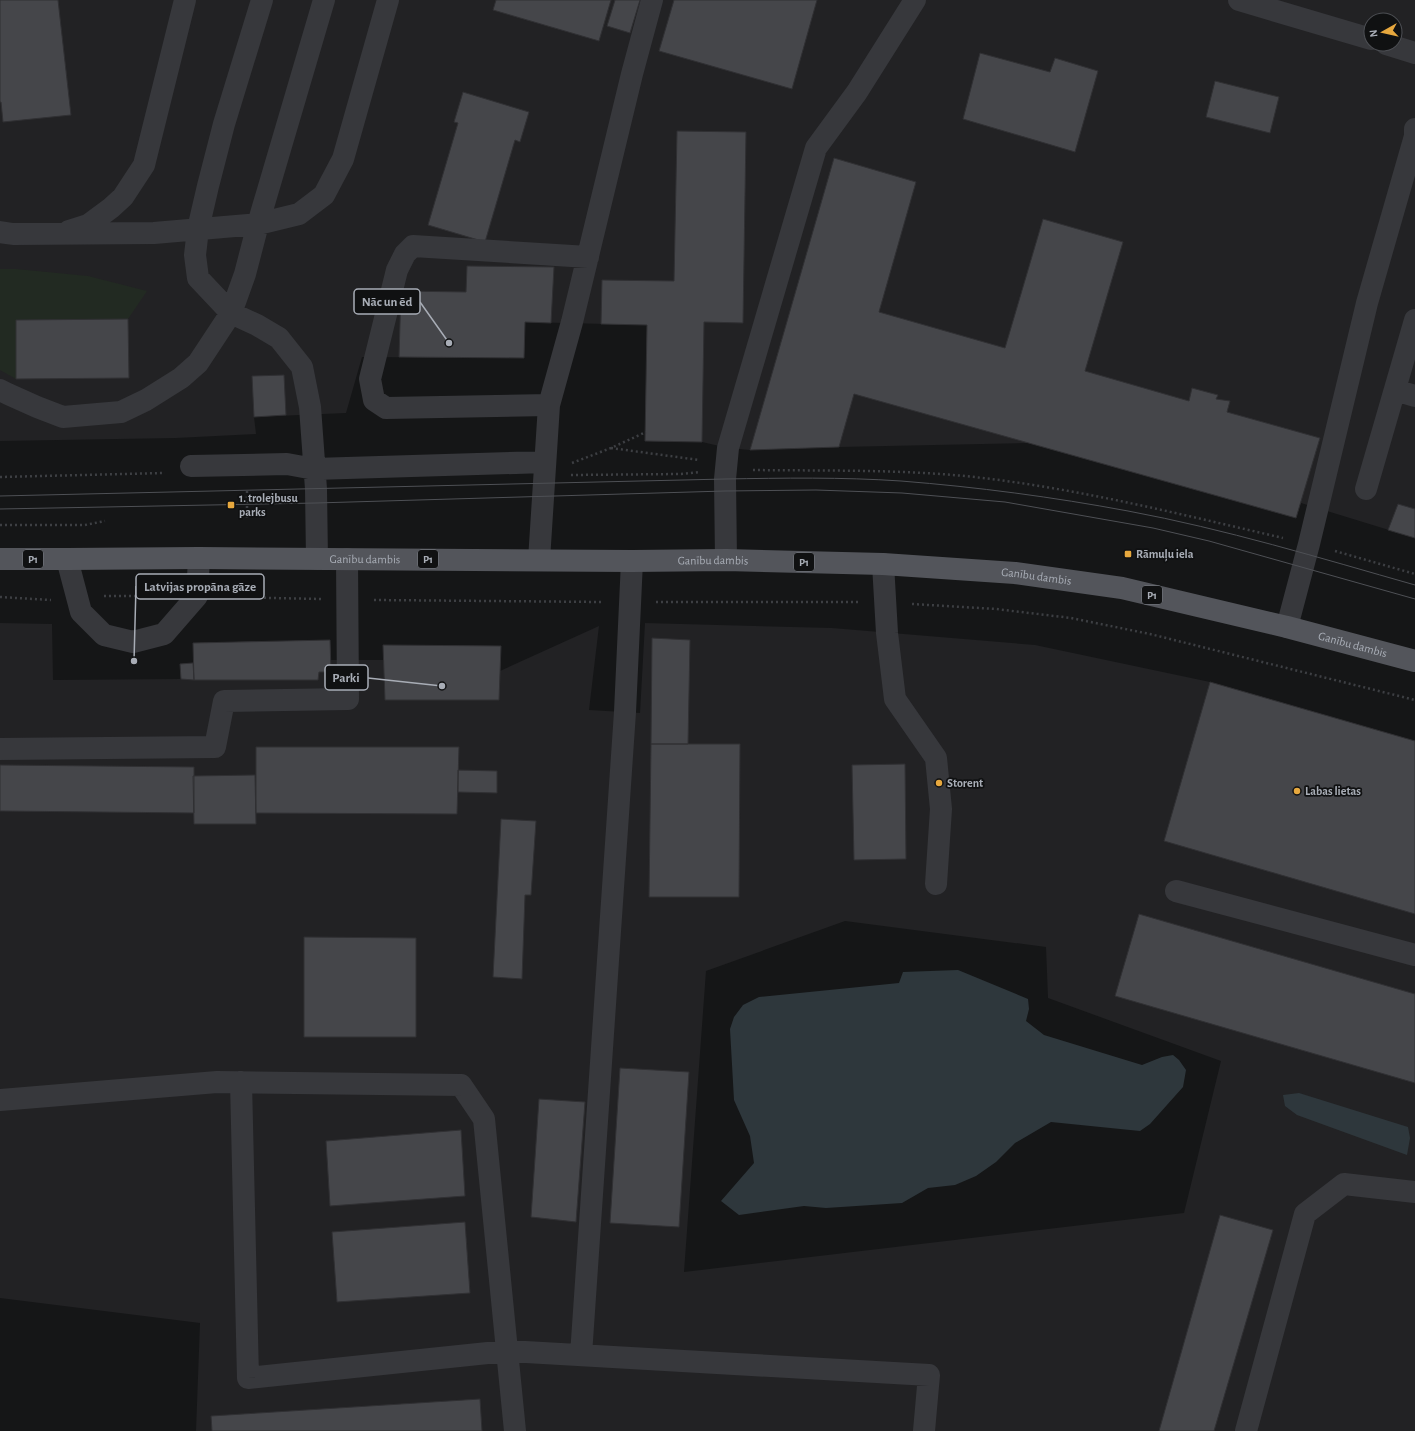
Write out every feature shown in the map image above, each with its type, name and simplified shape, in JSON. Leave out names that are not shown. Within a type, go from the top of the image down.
[{"type":"main road","name":"Ganību dambis","points":[[0,559],[67,560],[200,558],[632,561],[726,560],[883,564],[1015,573],[1122,588],[1287,627],[1415,661]]},
{"type":"lane","points":[[58,234],[88,225],[111,208],[123,197],[144,165],[185,0]]},
{"type":"lane","points":[[262,0],[224,124],[198,230],[195,255],[198,278],[231,313],[257,325],[279,338],[302,367],[310,407],[317,559]]},
{"type":"lane","points":[[0,390],[63,417],[121,412],[146,400],[181,378],[198,363],[231,313],[245,274],[258,224],[324,0]]},
{"type":"lane","points":[[0,232],[13,234],[154,233],[258,224],[299,214],[324,195],[343,160],[388,0]]},
{"type":"lane","points":[[539,560],[549,405],[572,322],[632,74],[652,0]]},
{"type":"lane","points":[[726,560],[725,478],[728,448],[816,148],[856,92],[915,0]]},
{"type":"lane","points":[[1239,0],[1363,37]]},
{"type":"lane","points":[[1403,49],[1415,52]]},
{"type":"lane","points":[[1287,627],[1310,544],[1367,303],[1415,136],[1415,129]]},
{"type":"lane","points":[[549,405],[386,408],[374,400],[370,379],[397,270],[405,254],[413,246],[588,257]]},
{"type":"lane","points":[[1366,490],[1405,393],[1415,320]]},
{"type":"lane","points":[[191,466],[287,464],[314,469],[545,467]]},
{"type":"lane","points":[[67,560],[81,612],[104,635],[133,642],[164,634],[197,596],[200,558]]},
{"type":"lane","points":[[0,749],[214,747],[224,701],[348,699],[347,559]]},
{"type":"lane","points":[[581,1355],[625,720],[632,561]]},
{"type":"lane","points":[[883,564],[887,633],[895,699],[936,758],[941,809],[936,884]]},
{"type":"lane","points":[[1176,891],[1415,955]]},
{"type":"lane","points":[[0,1100],[217,1082],[461,1085],[484,1118],[515,1431]]},
{"type":"lane","points":[[241,1082],[248,1378],[507,1351],[930,1375],[924,1431]]},
{"type":"lane","points":[[1246,1431],[1305,1214],[1344,1184],[1415,1192]]},
{"type":"path","points":[[545,467],[564,466],[611,448],[646,432]]},
{"type":"path","points":[[611,448],[708,461],[726,469]]},
{"type":"path","points":[[545,467],[563,476],[673,474],[726,469],[903,472],[983,478],[1067,491],[1159,509],[1310,544],[1415,574]]},
{"type":"path","points":[[247,486],[247,519]]},
{"type":"path","points":[[0,525],[85,525],[105,521]]},
{"type":"path","points":[[0,597],[60,601],[96,596],[197,596],[347,600],[856,602],[989,609],[1071,618],[1150,634],[1415,700]]},
{"type":"shaded area","points":[[0,0],[1415,0],[1415,538],[1301,503],[1030,443],[750,450],[728,448],[702,442],[645,441],[647,325],[525,322],[524,358],[362,357],[346,413],[254,417],[256,434],[176,438],[0,441]]},
{"type":"shaded area","points":[[0,269],[16,269],[88,276],[147,291],[128,319],[16,320],[16,379],[0,370]]},
{"type":"shaded area","points":[[0,623],[52,624],[53,680],[181,679],[180,664],[193,663],[193,643],[330,640],[331,660],[383,660],[383,645],[501,646],[500,671],[599,626],[589,710],[640,713],[645,623],[832,628],[1035,645],[1210,682],[1415,741],[1415,1431],[196,1431],[200,1323],[0,1298]],"holes":[[[845,921],[1046,947],[1048,998],[1221,1061],[1184,1213],[684,1272],[706,971]]]},
{"type":"shaded area","points":[[958,970],[1028,999],[1029,1009],[1026,1021],[1044,1035],[1142,1065],[1162,1057],[1173,1055],[1179,1060],[1186,1070],[1183,1087],[1150,1124],[1140,1131],[1051,1122],[1015,1143],[996,1162],[976,1176],[955,1185],[928,1188],[902,1203],[826,1208],[804,1206],[739,1215],[721,1201],[754,1163],[750,1136],[734,1100],[730,1029],[734,1017],[743,1005],[759,997],[899,983],[903,972]]},
{"type":"shaded area","points":[[1299,1093],[1408,1127],[1410,1138],[1407,1155],[1297,1115],[1285,1106],[1283,1095]]},
{"type":"building","points":[[0,0],[58,0],[71,115],[3,122],[0,102]]},
{"type":"building","points":[[496,0],[611,0],[599,41],[493,10]]},
{"type":"building","points":[[615,0],[640,0],[630,33],[607,26]]},
{"type":"building","points":[[674,0],[817,0],[792,89],[659,51]]},
{"type":"building","points":[[980,53],[1050,72],[1055,58],[1098,71],[1075,152],[963,119]]},
{"type":"building","points":[[1215,81],[1279,97],[1270,133],[1206,117]]},
{"type":"building","points":[[463,92],[529,112],[520,142],[515,140],[485,242],[428,225],[458,123],[454,122]]},
{"type":"building","points":[[677,131],[746,132],[743,323],[704,322],[702,442],[645,441],[647,325],[601,324],[602,280],[674,281]]},
{"type":"building","points":[[834,158],[916,182],[879,312],[1005,348],[1043,219],[1123,242],[1085,371],[1189,401],[1192,388],[1218,395],[1216,399],[1230,401],[1227,412],[1320,438],[1296,518],[854,394],[839,447],[750,450]]},
{"type":"building","points":[[467,266],[554,267],[551,323],[525,322],[524,358],[399,357],[401,291],[466,292]]},
{"type":"building","points":[[128,319],[129,378],[16,379],[16,320]]},
{"type":"building","points":[[284,375],[286,415],[254,417],[252,376]]},
{"type":"building","points":[[1398,504],[1415,509],[1415,538],[1388,530]]},
{"type":"building","points":[[652,638],[690,640],[688,744],[651,744]]},
{"type":"building","points":[[330,640],[331,672],[319,672],[318,680],[194,680],[193,643]]},
{"type":"building","points":[[383,645],[501,646],[499,700],[385,700]]},
{"type":"building","points":[[193,663],[194,680],[181,679],[180,664]]},
{"type":"building","name":"Labas lietas","points":[[1210,682],[1415,741],[1415,914],[1164,841]]},
{"type":"building","points":[[651,744],[740,744],[739,897],[649,897]]},
{"type":"building","points":[[256,747],[459,747],[457,814],[256,813]]},
{"type":"building","points":[[905,764],[906,859],[854,860],[852,765]]},
{"type":"building","points":[[0,765],[194,767],[194,813],[0,811]]},
{"type":"building","points":[[458,770],[497,771],[497,793],[458,792]]},
{"type":"building","points":[[255,775],[256,824],[194,824],[193,776]]},
{"type":"building","points":[[501,819],[536,821],[531,895],[525,895],[522,979],[493,977]]},
{"type":"building","points":[[1139,914],[1415,994],[1415,1083],[1115,996]]},
{"type":"building","points":[[304,937],[416,938],[416,1037],[304,1037]]},
{"type":"building","points":[[620,1068],[689,1072],[679,1227],[610,1223]]},
{"type":"building","points":[[539,1099],[585,1102],[576,1222],[531,1217]]},
{"type":"building","points":[[461,1130],[465,1196],[330,1206],[326,1141]]},
{"type":"building","points":[[1220,1215],[1273,1230],[1214,1431],[1159,1431]]},
{"type":"building","points":[[465,1222],[470,1293],[337,1302],[332,1232]]},
{"type":"building","points":[[480,1399],[482,1431],[212,1431],[211,1416]]},
{"type":"tram line","points":[[0,496],[791,478],[901,481],[986,489],[1043,497],[1164,518],[1272,545],[1415,585]]},
{"type":"tram line","points":[[0,509],[316,503],[725,491],[816,490],[902,493],[1005,502],[1153,528],[1209,541],[1415,599]]},
{"type":"place","name":"Nāc un ēd","points":[[449,343]]},
{"type":"place","name":"1. trolejbusu parks","points":[[231,505]]},
{"type":"place","name":"Rāmuļu iela","points":[[1128,554]]},
{"type":"place","name":"Latvijas propāna gāze","points":[[134,661]]},
{"type":"place","name":"Parki","points":[[442,686]]},
{"type":"place","name":"Storent","points":[[939,783]]},
{"type":"place","name":"Labas lietas","points":[[1297,791]]}]
